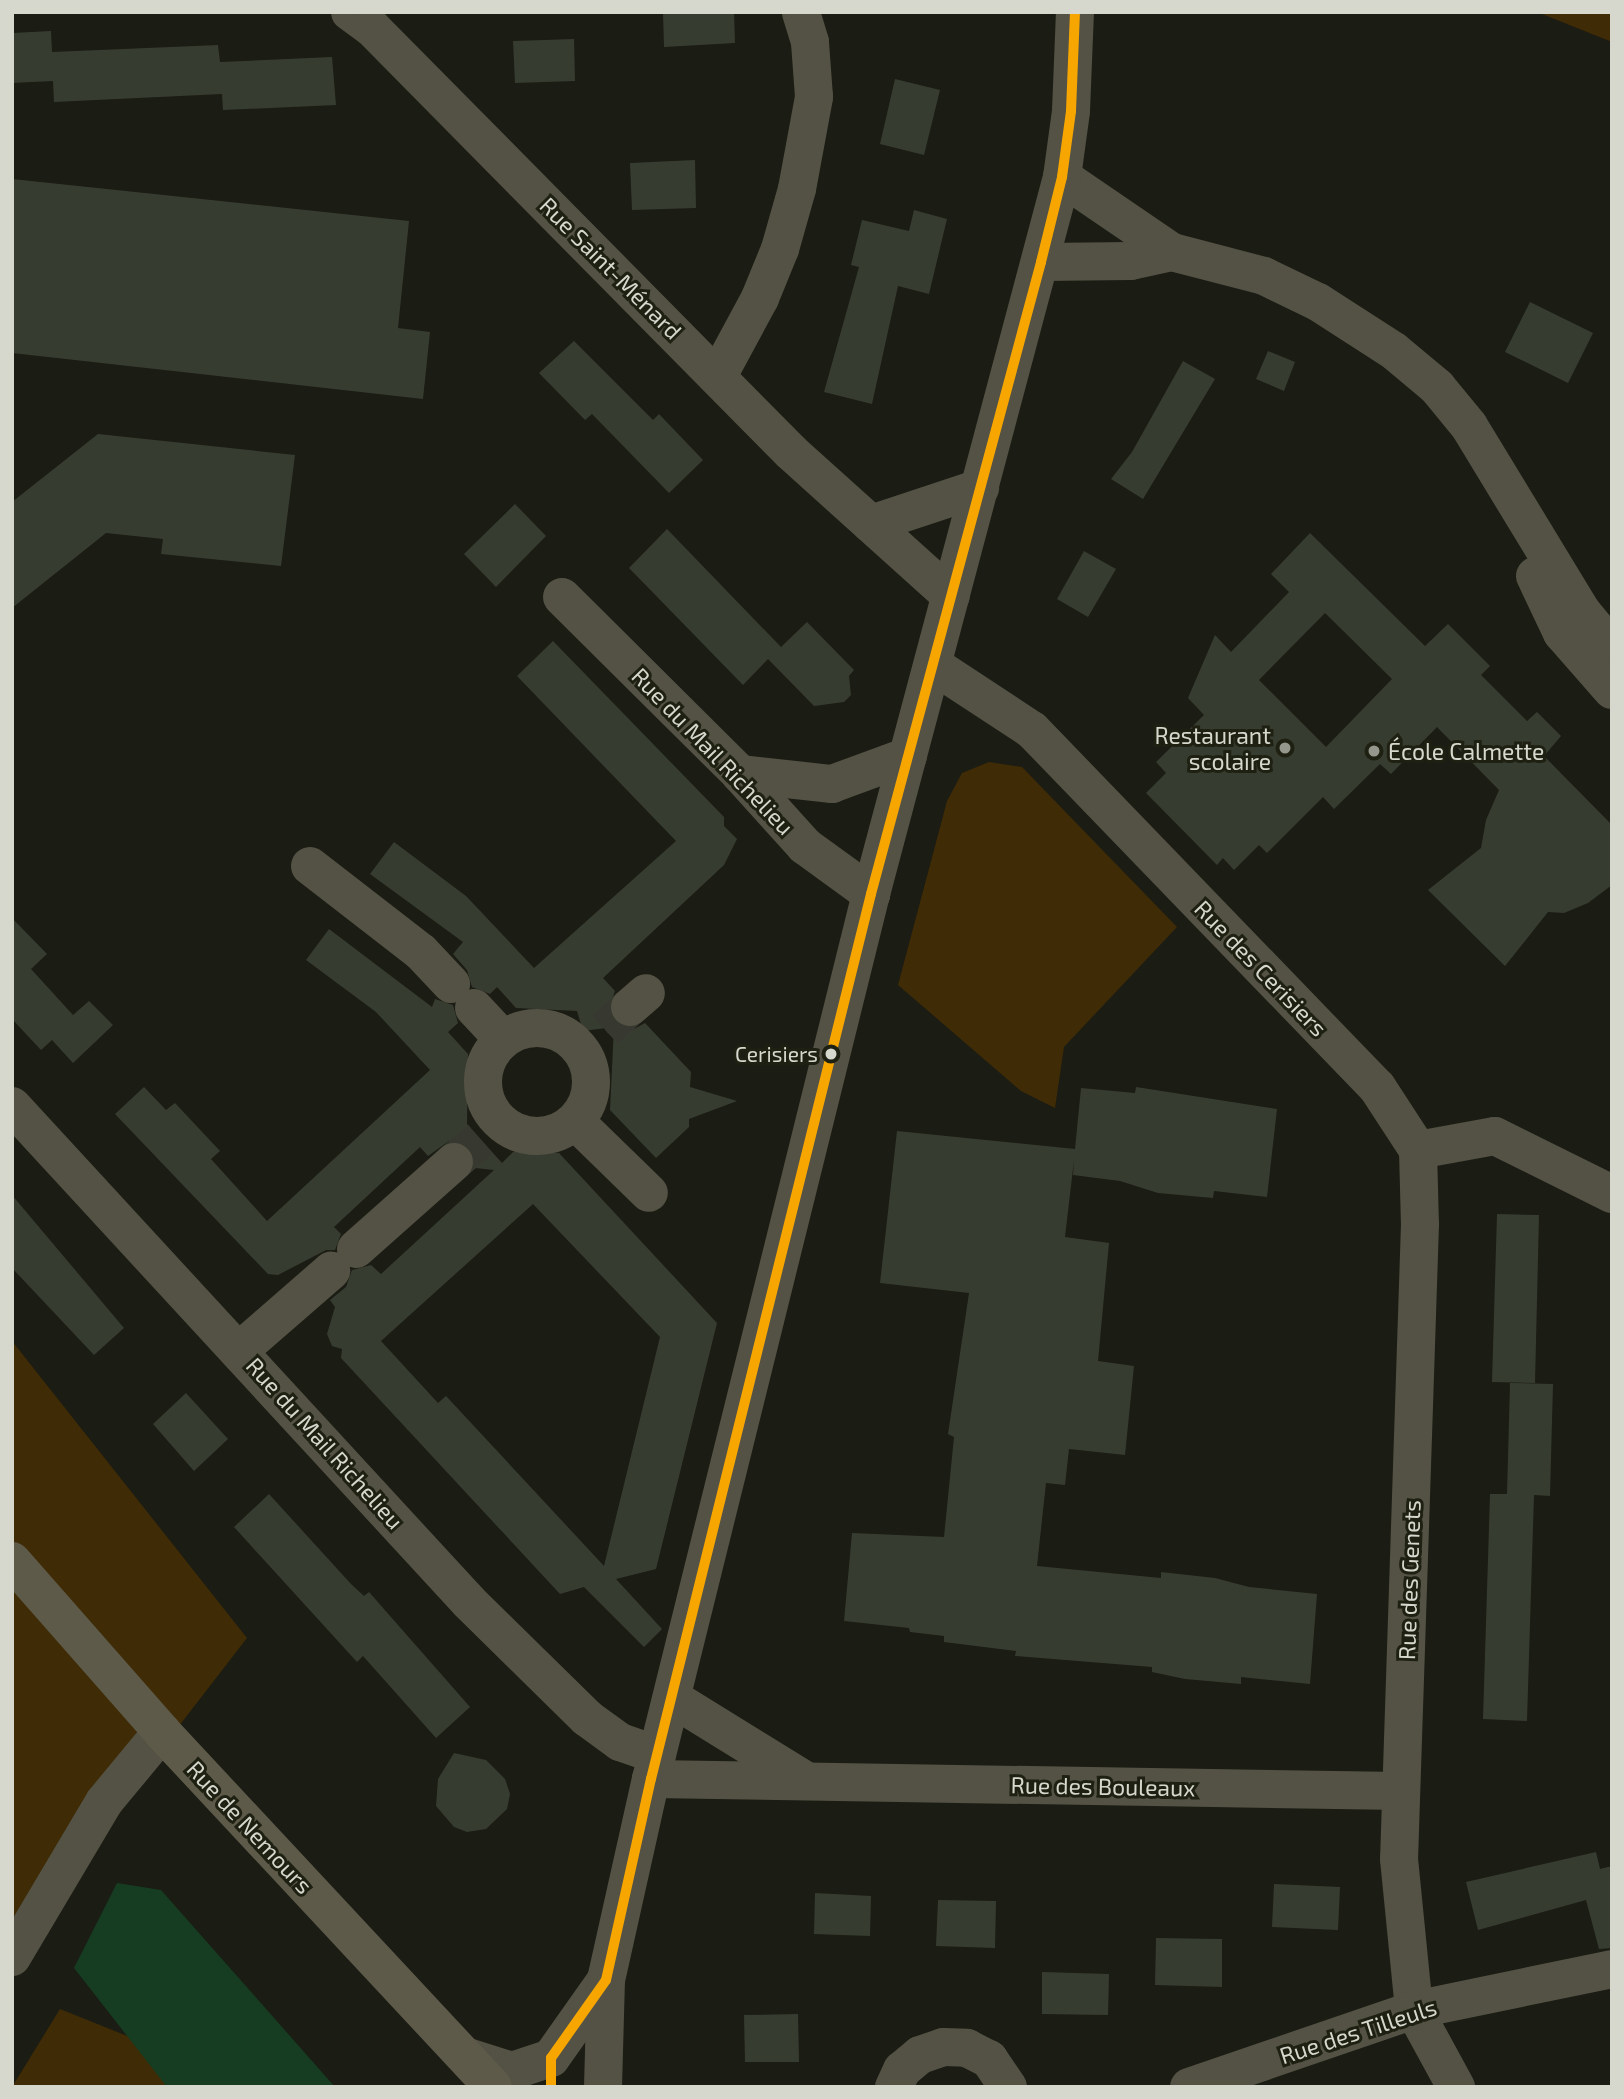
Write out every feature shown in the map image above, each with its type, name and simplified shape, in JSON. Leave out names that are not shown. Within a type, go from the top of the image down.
[{"type":"main road","name":"Rue de Nemours","points":[[12,1561],[162,1732],[493,2087]]},
{"type":"street","name":"Rue Saint-Ménard","points":[[350,12],[372,28],[791,452],[951,596]]},
{"type":"street","points":[[718,376],[780,249],[803,164],[814,97],[810,42],[802,12]]},
{"type":"street","points":[[603,2087],[606,1980],[654,1767],[872,894],[1062,177],[1071,111],[1075,12]]},
{"type":"street","points":[[1062,177],[1172,252],[1264,276],[1318,302],[1394,351],[1437,387],[1469,426],[1582,612],[1612,648]]},
{"type":"street","points":[[1041,262],[1131,261],[1172,252]]},
{"type":"street","points":[[871,524],[980,488]]},
{"type":"street","points":[[1510,497],[1529,564],[1562,633],[1612,690]]},
{"type":"street","name":"Rue du Mail Richelieu","points":[[562,597],[740,774],[805,846],[872,894]]},
{"type":"street","name":"Rue des Cerisiers","points":[[933,665],[1032,730],[1377,1087],[1418,1150]]},
{"type":"street","points":[[740,774],[832,784],[908,756]]},
{"type":"street","points":[[310,866],[421,952],[503,1039]]},
{"type":"street","points":[[240,1350],[478,1141],[521,1133],[546,1136],[575,1121],[591,1094],[589,1063],[616,1020],[554,1029],[536,1027],[503,1039],[491,1053],[483,1079],[489,1106],[478,1141]]},
{"type":"street","name":"Rue du Mail Richelieu","points":[[12,1106],[240,1350],[469,1602],[587,1718],[654,1767]]},
{"type":"street","points":[[575,1121],[649,1193]]},
{"type":"street","points":[[1418,1150],[1494,1136],[1612,1194]]},
{"type":"street","name":"Rue des Genets","points":[[1414,2010],[1399,1859],[1420,1237],[1418,1150]]},
{"type":"street","points":[[672,1698],[805,1780]]},
{"type":"street","points":[[12,1958],[104,1802],[162,1732]]},
{"type":"street","name":"Rue des Bouleaux","points":[[654,1767],[805,1780],[1401,1791]]},
{"type":"street","name":"Rue des Tilleuls","points":[[1189,2087],[1414,2010],[1612,1969]]},
{"type":"street","points":[[465,2056],[512,2071],[551,2072],[606,1980]]},
{"type":"street","points":[[1414,2010],[1456,2087]]},
{"type":"street","points":[[894,2087],[902,2070],[920,2055],[943,2047],[967,2048],[989,2059],[1008,2087]]},
{"type":"shaded area","points":[[1537,12],[1612,12],[1612,42]]},
{"type":"shaded area","points":[[989,762],[1022,767],[1177,927],[1064,1047],[1055,1108],[1021,1091],[898,985],[947,801],[962,773]]},
{"type":"shaded area","points":[[12,1341],[247,1638],[12,1942]]},
{"type":"shaded area","points":[[117,1883],[161,1890],[335,2087],[167,2087],[74,1968]]},
{"type":"shaded area","points":[[60,2009],[197,2064],[215,2087],[12,2087]]},
{"type":"building","points":[[663,12],[734,12],[735,43],[664,47]]},
{"type":"building","points":[[51,31],[52,52],[218,45],[220,62],[332,57],[336,105],[223,110],[222,94],[54,102],[53,81],[12,83],[12,33]]},
{"type":"building","points":[[574,39],[575,81],[515,83],[513,41]]},
{"type":"building","points":[[895,79],[940,90],[924,155],[880,144]]},
{"type":"building","points":[[695,160],[696,208],[632,210],[630,163]]},
{"type":"building","points":[[12,179],[409,221],[398,328],[430,332],[423,399],[12,353]]},
{"type":"building","points":[[914,210],[947,219],[929,294],[898,286],[872,404],[824,392],[859,267],[851,265],[862,220],[909,231]]},
{"type":"building","points":[[1530,302],[1593,333],[1568,383],[1505,352]]},
{"type":"building","points":[[574,341],[653,420],[659,414],[703,460],[669,493],[592,414],[585,420],[539,373]]},
{"type":"building","points":[[1268,351],[1295,362],[1284,391],[1256,379]]},
{"type":"building","points":[[1183,361],[1215,379],[1143,499],[1111,479],[1132,452]]},
{"type":"building","points":[[98,434],[295,455],[281,566],[161,554],[163,539],[106,533],[12,608],[12,502]]},
{"type":"building","points":[[515,504],[546,536],[496,587],[464,554]]},
{"type":"building","points":[[667,529],[781,647],[807,622],[854,670],[849,676],[851,695],[844,702],[814,706],[768,659],[743,685],[629,568]]},
{"type":"building","points":[[1310,533],[1425,646],[1448,624],[1490,666],[1481,675],[1527,721],[1537,712],[1561,736],[1544,756],[1612,825],[1612,885],[1588,903],[1564,913],[1548,912],[1505,966],[1428,890],[1481,848],[1486,820],[1499,790],[1437,727],[1391,774],[1380,764],[1334,809],[1323,797],[1267,853],[1259,845],[1234,870],[1223,858],[1217,865],[1146,793],[1166,773],[1156,762],[1204,715],[1188,698],[1215,635],[1231,652],[1289,592],[1271,574]],"holes":[[[1325,613],[1392,679],[1326,747],[1259,680]]]},
{"type":"building","points":[[1084,551],[1116,569],[1088,617],[1057,599]]},
{"type":"building","points":[[553,641],[724,817],[724,826],[737,839],[724,865],[603,978],[615,991],[608,1011],[614,1022],[634,1029],[645,1023],[691,1072],[690,1087],[737,1101],[689,1119],[689,1127],[656,1158],[610,1110],[614,1027],[583,1031],[577,1011],[516,1008],[497,987],[490,994],[472,987],[467,970],[453,954],[463,942],[370,874],[394,842],[466,896],[534,968],[676,841],[517,676]]},
{"type":"building","points":[[12,918],[47,954],[31,969],[73,1015],[89,1001],[113,1025],[73,1063],[52,1040],[41,1050],[12,1019]]},
{"type":"building","points":[[329,929],[432,1007],[435,999],[453,1005],[458,1023],[448,1032],[468,1054],[467,1124],[502,1163],[513,1152],[559,1153],[717,1323],[656,1569],[616,1579],[662,1629],[644,1647],[584,1587],[560,1594],[341,1358],[342,1349],[332,1346],[327,1334],[335,1307],[330,1300],[346,1287],[352,1270],[371,1265],[381,1274],[494,1170],[475,1168],[471,1148],[460,1141],[449,1141],[428,1156],[420,1147],[334,1227],[341,1234],[335,1250],[326,1250],[278,1275],[268,1274],[115,1114],[144,1087],[166,1110],[175,1103],[220,1151],[211,1159],[267,1221],[430,1070],[376,1012],[306,960]],"holes":[[[533,1204],[660,1337],[604,1566],[446,1396],[438,1403],[381,1341]]]},
{"type":"building","points":[[1136,1087],[1277,1109],[1267,1197],[1214,1191],[1213,1198],[1158,1193],[1120,1181],[1073,1175],[1074,1160],[1065,1237],[1109,1243],[1098,1361],[1134,1366],[1125,1455],[1069,1449],[1065,1485],[1046,1483],[1037,1566],[1161,1578],[1161,1572],[1215,1578],[1249,1587],[1317,1594],[1310,1684],[1241,1677],[1241,1684],[1185,1679],[1152,1672],[1152,1667],[1015,1656],[1016,1651],[944,1642],[944,1636],[910,1632],[909,1628],[844,1621],[852,1533],[944,1537],[954,1437],[948,1434],[969,1293],[880,1283],[897,1131],[1075,1149],[1081,1088],[1135,1093]]},
{"type":"building","points":[[12,1195],[124,1328],[94,1355],[12,1268]]},
{"type":"building","points":[[1497,1214],[1539,1215],[1535,1383],[1492,1382]]},
{"type":"building","points":[[1510,1383],[1553,1384],[1550,1496],[1534,1495],[1527,1721],[1483,1719],[1490,1494],[1507,1494]]},
{"type":"building","points":[[186,1393],[228,1439],[194,1471],[153,1424]]},
{"type":"building","points":[[269,1494],[351,1584],[364,1596],[369,1592],[470,1707],[436,1738],[363,1656],[357,1662],[234,1527]]},
{"type":"building","points":[[454,1753],[486,1760],[505,1779],[510,1794],[507,1809],[486,1829],[467,1832],[454,1827],[436,1806],[438,1779]]},
{"type":"building","points":[[1596,1852],[1600,1869],[1612,1866],[1612,1948],[1599,1949],[1586,1900],[1478,1930],[1466,1882]]},
{"type":"building","points":[[1274,1884],[1340,1887],[1338,1930],[1272,1927]]},
{"type":"building","points":[[815,1893],[871,1896],[870,1936],[814,1934]]},
{"type":"building","points":[[938,1900],[996,1901],[995,1948],[936,1946]]},
{"type":"building","points":[[1156,1938],[1222,1939],[1222,1987],[1155,1985]]},
{"type":"building","points":[[1042,1972],[1109,1974],[1108,2015],[1042,2014]]},
{"type":"building","points":[[798,2014],[799,2062],[745,2062],[744,2015]]},
{"type":"tunnel","points":[[605,1030],[630,1007]]},
{"type":"tunnel","points":[[454,1162],[480,1139]]},
{"type":"transit line","points":[[551,2087],[551,2058],[606,1980],[651,1779],[871,894],[1041,262],[1062,177],[1071,111],[1075,12]]},
{"type":"place","name":"Restaurant scolaire","points":[[1285,748]]},
{"type":"place","name":"École Calmette","points":[[1374,751]]},
{"type":"place","name":"Cerisiers","points":[[831,1054]]}]
